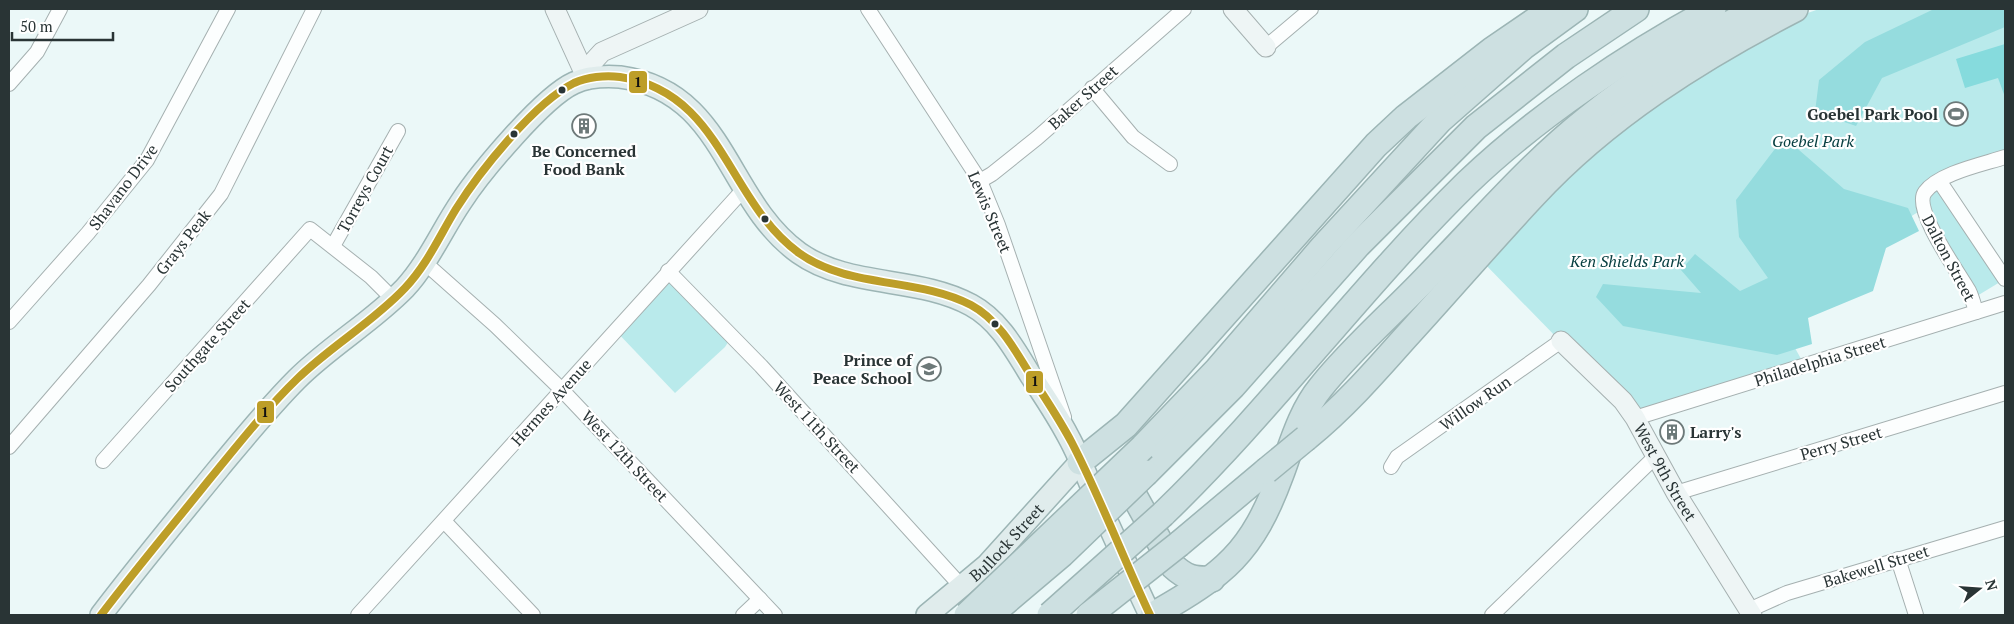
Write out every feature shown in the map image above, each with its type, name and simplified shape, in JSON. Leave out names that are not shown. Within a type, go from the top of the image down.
[{"type":"highway","points":[[1080,462],[1126,425],[1376,145],[1406,117],[1492,50],[1552,9]]},
{"type":"highway","points":[[967,615],[1143,447],[1216,370],[1425,136],[1491,73],[1576,9]]},
{"type":"highway","points":[[990,615],[1062,554],[1233,386],[1376,227],[1476,127],[1510,98],[1573,51],[1636,9]]},
{"type":"highway","points":[[1050,615],[1163,514],[1262,410],[1402,250],[1468,182],[1566,102],[1613,68],[1713,9]]},
{"type":"highway","points":[[1089,615],[1179,544],[1328,420],[1359,389],[1447,291],[1537,164],[1586,119],[1647,74],[1695,42],[1756,9]]},
{"type":"highway","points":[[1151,615],[1197,591],[1244,549],[1260,525],[1299,425],[1320,388],[1368,336],[1426,278],[1648,96],[1720,50],[1796,9]]},
{"type":"highway","points":[[1126,425],[1115,444],[1114,458],[1172,566],[1184,576],[1194,580],[1212,579]]},
{"type":"main road","points":[[101,615],[143,560],[283,394],[326,353],[393,299],[408,284],[474,184],[535,114],[562,90],[576,81],[619,77],[653,86],[672,95],[699,118],[772,230],[797,252],[814,262],[835,270],[945,295],[969,304],[993,320],[1024,363],[1069,437],[1151,615]]},
{"type":"main road","name":"Bullock Street","points":[[926,615],[962,587],[993,558],[1080,462]]},
{"type":"street","points":[[9,84],[37,52],[60,9]]},
{"type":"street","name":"Shavano Drive","points":[[9,322],[88,233],[147,160],[228,9]]},
{"type":"street","name":"Grays Peak","points":[[9,447],[149,285],[221,194],[314,9]]},
{"type":"street","points":[[556,9],[587,79]]},
{"type":"street","points":[[587,79],[591,64],[602,52],[698,9]]},
{"type":"street","name":"Lewis Street","points":[[868,9],[980,181],[998,225],[1063,412],[1069,437]]},
{"type":"street","name":"Baker Street","points":[[980,181],[992,174],[1037,138],[1184,9]]},
{"type":"street","points":[[1233,9],[1266,48],[1311,9]]},
{"type":"street","points":[[1092,88],[1134,137],[1170,164]]},
{"type":"street","name":"Torreys Court","points":[[333,246],[398,132]]},
{"type":"street","name":"Dalton Street","points":[[1976,312],[1970,293],[1935,235],[1923,209],[1923,196],[1926,191],[1952,173],[2005,157]]},
{"type":"street","name":"Dalton Street","points":[[1940,182],[2005,279]]},
{"type":"street","name":"Hermes Avenue","points":[[358,615],[744,188]]},
{"type":"street","name":"Southgate Street","points":[[103,462],[310,229],[333,246]]},
{"type":"street","points":[[333,246],[371,277],[393,299]]},
{"type":"street","name":"West 12th Street","points":[[424,262],[495,325],[562,390],[776,615]]},
{"type":"street","name":"West 11th Street","points":[[668,271],[761,366],[962,587]]},
{"type":"street","name":"Philadelphia Street","points":[[1635,418],[2005,303]]},
{"type":"street","name":"West 9th Street","points":[[1562,341],[1623,401],[1635,418],[1676,493],[1751,612]]},
{"type":"street","name":"Willow Run","points":[[1391,467],[1397,457],[1562,341]]},
{"type":"street","name":"Perry Street","points":[[1676,493],[2005,393]]},
{"type":"street","points":[[1492,615],[1655,457]]},
{"type":"street","points":[[444,520],[533,615]]},
{"type":"street","name":"Bakewell Street","points":[[1751,612],[1787,592],[2005,528]]},
{"type":"street","points":[[1898,560],[1916,615]]},
{"type":"street","points":[[743,615],[760,599]]},
{"type":"green space","points":[[1819,9],[2005,9],[2005,157],[1952,173],[1945,185],[2005,279],[1972,299],[1923,209],[1770,303],[1805,366],[1635,418],[1483,262],[1525,216],[1652,103],[1805,14]]},
{"type":"green space","points":[[668,271],[732,336],[725,347],[675,393],[615,330]]},
{"type":"shaded area","points":[[1934,9],[2005,9],[2005,27],[1882,78],[1856,126],[1815,112],[1819,80],[1865,42]]},
{"type":"shaded area","points":[[2005,44],[2005,97],[1998,78],[1965,88],[1956,59]]},
{"type":"shaded area","points":[[1784,137],[1844,189],[1908,208],[1919,231],[1886,248],[1873,291],[1808,318],[1812,344],[1777,355],[1623,326],[1596,297],[1603,284],[1701,293],[1681,270],[1695,254],[1740,291],[1768,278],[1739,237],[1736,200]]},
{"type":"transit line","name":"1","points":[[101,615],[209,480],[274,403],[310,367],[379,312],[413,279],[427,260],[466,193],[509,139],[558,93],[579,81],[608,76],[620,77],[654,87],[681,104],[702,126],[721,151],[755,206],[775,231],[799,253],[839,272],[950,296],[971,305],[990,319],[1006,336],[1067,434],[1093,485],[1150,615]]},
{"type":"place","name":"Goebel Park Pool","points":[[1956,114]]},
{"type":"place","name":"Be Concerned Food Bank","points":[[584,126]]},
{"type":"place","name":"Prince of Peace School","points":[[929,369]]},
{"type":"place","name":"Larry's","points":[[1672,432]]},
{"type":"park label","name":"Goebel Park","points":[[1813,141]]},
{"type":"park label","name":"Ken Shields Park","points":[[1627,261]]}]
